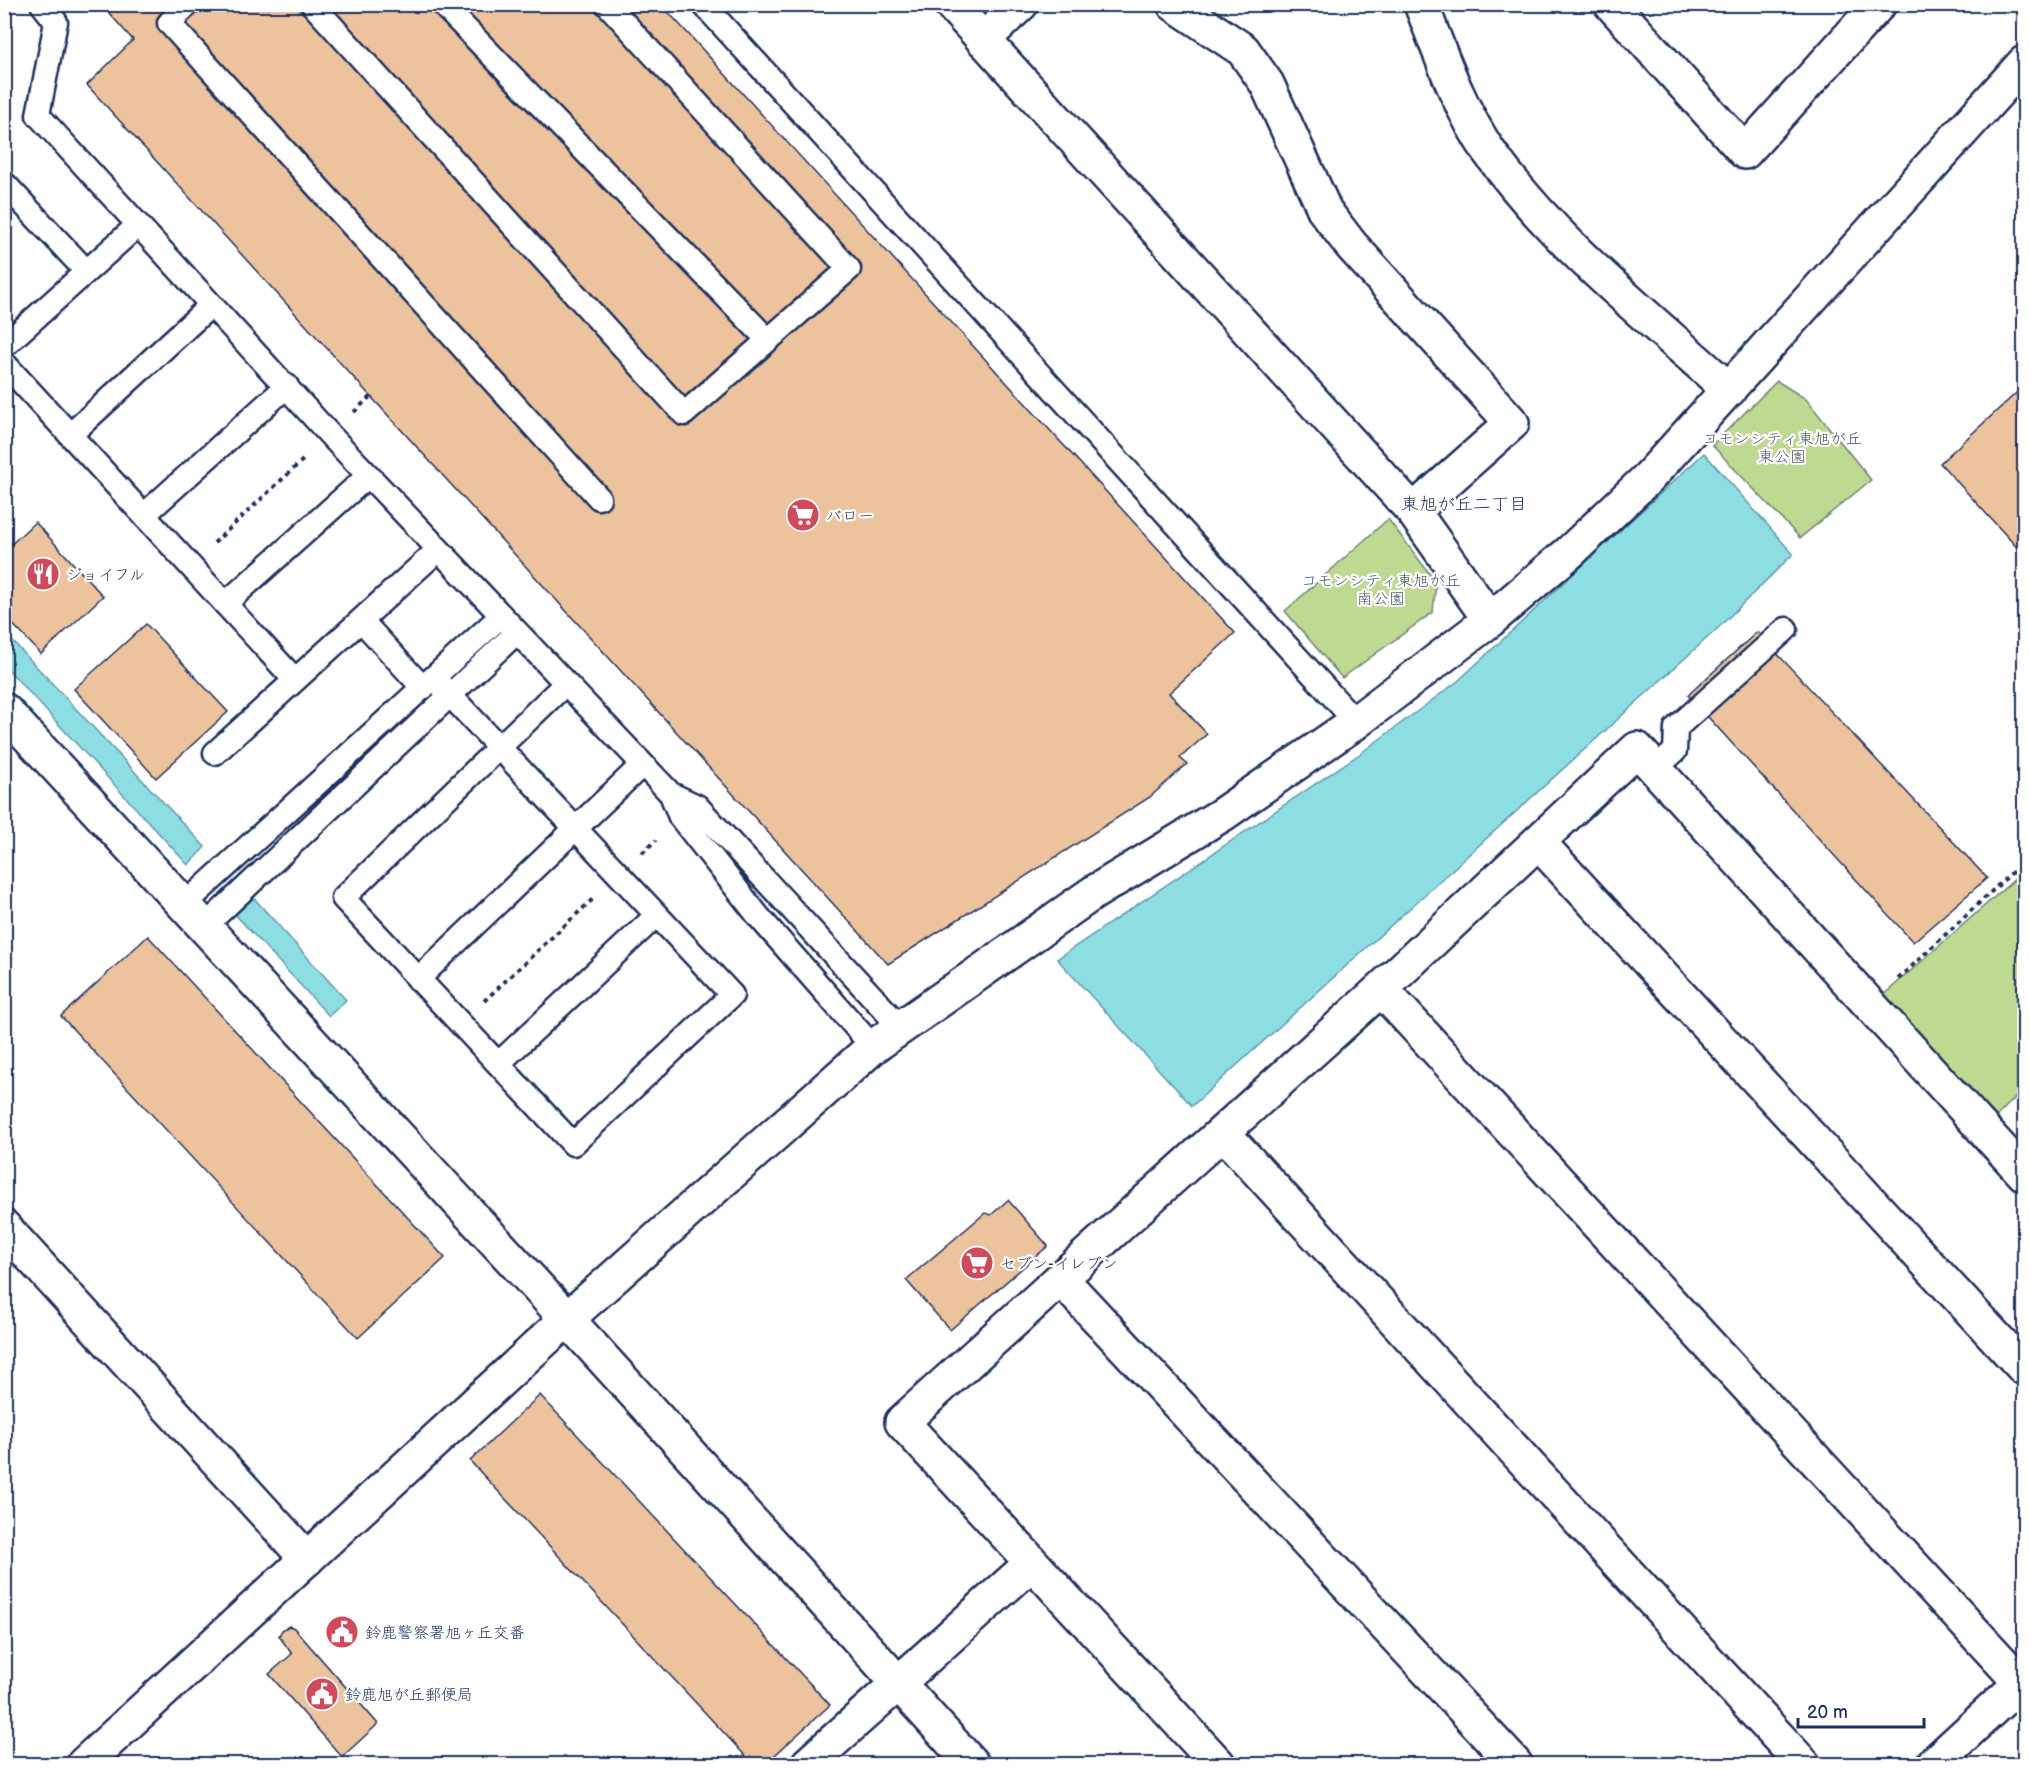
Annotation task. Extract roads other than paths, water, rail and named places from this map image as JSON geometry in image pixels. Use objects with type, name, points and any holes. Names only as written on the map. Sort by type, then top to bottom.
[{"type":"street","points":[[951,4],[1413,512],[1490,620]]},
{"type":"street","points":[[983,40],[1020,4]]},
{"type":"street","points":[[1174,4],[1243,50],[1267,84],[1325,211],[1351,245],[1512,423],[1413,512]]},
{"type":"street","points":[[1420,4],[1463,108],[1490,152],[1535,210],[1730,390]]},
{"type":"street","points":[[1611,4],[1745,152],[1879,4]]},
{"type":"street","points":[[84,1764],[567,1319],[873,1047],[1093,893],[1223,814],[1356,722],[1490,620],[1570,552],[1639,487],[1730,390],[2025,63]]},
{"type":"street","points":[[4,710],[567,1319],[972,1764]]},
{"type":"street","points":[[1218,1764],[902,1422],[1062,1280],[1381,989],[1637,749],[2025,1174]]},
{"type":"street","points":[[1539,843],[2025,1368]]},
{"type":"street","points":[[1381,989],[2023,1682],[1933,1764]]},
{"type":"street","points":[[1223,1133],[1803,1764]]},
{"type":"street","points":[[4,1227],[307,1559]]},
{"type":"street","points":[[1062,1280],[1515,1764]]},
{"type":"street","points":[[808,1764],[1032,1563]]},
{"type":"lane","points":[[42,4],[56,22],[38,115],[330,435],[516,633],[671,794],[697,806],[901,1028]]},
{"type":"lane","points":[[188,4],[169,23],[599,498]]},
{"type":"lane","points":[[312,4],[684,414],[849,269],[607,4]]},
{"type":"lane","points":[[442,4],[768,340]]},
{"type":"lane","points":[[703,4],[1356,722]]},
{"type":"lane","points":[[4,183],[87,271]]},
{"type":"lane","points":[[4,346],[138,225]]},
{"type":"lane","points":[[70,435],[211,305]]},
{"type":"lane","points":[[4,363],[295,680]]},
{"type":"lane","points":[[144,515],[286,386]]},
{"type":"lane","points":[[225,604],[368,476]]},
{"type":"lane","points":[[215,753],[438,550]]},
{"type":"lane","points":[[195,916],[429,683],[501,616]]},
{"type":"lane","points":[[361,620],[429,683],[450,694],[500,747],[576,828],[732,995],[573,1143],[343,898],[500,747],[565,684]]},
{"type":"lane","points":[[1655,769],[1675,751],[1676,728],[1786,629]]},
{"type":"lane","points":[[195,916],[450,694],[516,633]]},
{"type":"lane","points":[[418,979],[642,765]]},
{"type":"lane","points":[[671,794],[680,818],[752,908],[873,1047]]},
{"type":"lane","points":[[498,1064],[657,915]]},
{"type":"water","points":[[1704,453],[1793,554],[1716,630],[1192,1106],[1057,959],[1361,753],[1458,681]]},
{"type":"water","points":[[5,633],[205,847],[188,865],[5,666]]},
{"type":"water","points":[[251,895],[346,1000],[329,1016],[232,911]]},
{"type":"place","name":"バロー","points":[[803,515]]},
{"type":"place","name":"ジョイフル","points":[[43,574]]},
{"type":"place","name":"セブン-イレブン","points":[[977,1263]]},
{"type":"place","name":"鈴鹿警察署旭ヶ丘交番","points":[[342,1632]]},
{"type":"place","name":"鈴鹿旭が丘郵便局","points":[[322,1694]]},
{"type":"district","name":"東旭が丘二丁目","points":[[1464,504]]},
{"type":"park label","name":"コモンシティ東旭が丘 東公園","points":[[1782,447]]},
{"type":"park label","name":"コモンシティ東旭が丘 南公園","points":[[1381,589]]}]
